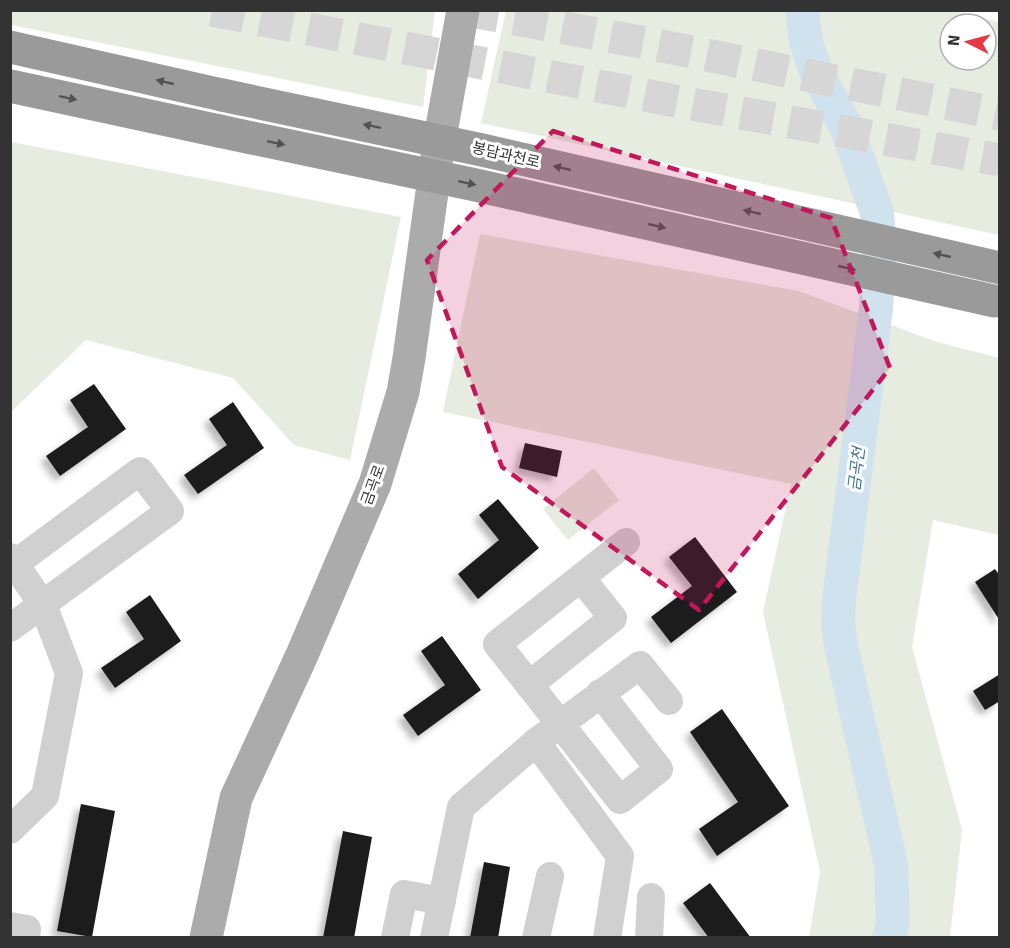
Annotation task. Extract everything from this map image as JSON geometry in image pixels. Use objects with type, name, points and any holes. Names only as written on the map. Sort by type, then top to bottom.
[{"type":"highway","name":"봉담과천로","points":[[10,48],[482,150],[999,268]]},
{"type":"highway","points":[[10,86],[460,182],[997,302]]},
{"type":"main road","name":"금곡로","points":[[206,938],[236,798],[302,655],[375,484],[402,392],[409,358],[438,149],[463,10]]},
{"type":"lane","points":[[10,628],[43,605],[170,511],[140,471],[13,560],[43,605],[69,673],[45,796],[10,830]]},
{"type":"lane","points":[[600,693],[659,769],[620,800],[497,644],[626,542]]},
{"type":"lane","points":[[529,685],[613,618],[581,578]]},
{"type":"lane","points":[[434,938],[461,807],[536,742],[640,665],[669,701]]},
{"type":"lane","points":[[536,742],[620,856],[607,938]]},
{"type":"lane","points":[[536,938],[550,876]]},
{"type":"lane","points":[[395,938],[404,894],[441,901]]},
{"type":"lane","points":[[649,938],[651,897]]},
{"type":"lane","points":[[10,926],[27,929],[26,938]]},
{"type":"highlighted area","points":[[553,131],[831,218],[890,368],[699,610],[502,467],[427,260]]},
{"type":"shaded area","points":[[949,10],[957,12],[938,12],[938,72],[998,72],[999,22],[999,235],[481,123],[506,11]]},
{"type":"shaded area","points":[[10,11],[435,11],[423,107],[11,25]]},
{"type":"shaded area","points":[[11,142],[401,217],[350,460],[294,445],[233,378],[86,340],[11,412]]},
{"type":"shaded area","points":[[480,234],[799,291],[937,342],[999,358],[999,535],[933,520],[912,647],[962,830],[950,937],[809,937],[820,872],[763,612],[791,484],[443,412]]},
{"type":"shaded area","points":[[594,468],[619,500],[568,540],[543,509]]},
{"type":"building","points":[[94,384],[126,429],[60,476],[46,456],[88,427],[70,400]]},
{"type":"building","points":[[233,402],[264,448],[198,494],[184,475],[227,445],[209,419]]},
{"type":"building","points":[[525,443],[562,451],[557,477],[519,468]]},
{"type":"building","points":[[498,499],[539,548],[478,599],[458,574],[499,540],[479,515]]},
{"type":"building","points":[[695,537],[737,592],[671,643],[651,617],[692,586],[669,557]]},
{"type":"building","points":[[995,569],[1000,576],[1000,621],[975,582]]},
{"type":"building","points":[[150,595],[181,641],[115,688],[101,668],[144,639],[126,612]]},
{"type":"building","points":[[442,636],[481,690],[418,736],[403,715],[445,685],[421,651]]},
{"type":"building","points":[[1000,674],[1000,701],[985,710],[973,691]]},
{"type":"building","points":[[722,709],[789,806],[717,856],[699,829],[738,802],[690,732]]},
{"type":"building","points":[[81,804],[115,811],[92,937],[57,931]]},
{"type":"building","points":[[343,831],[372,837],[354,938],[323,938]]},
{"type":"building","points":[[484,862],[510,867],[498,938],[470,938]]},
{"type":"building","points":[[710,883],[751,938],[709,938],[683,903]]},
{"type":"waterway","name":"금곡천","points":[[802,10],[806,42],[817,74],[846,126],[877,213],[880,250],[876,308],[838,623],[841,646],[891,864],[893,923],[889,938]]},
{"type":"tunnel","points":[[212,10],[670,100],[1000,160]]},
{"type":"tunnel","points":[[466,10],[652,44],[1000,114]]}]
